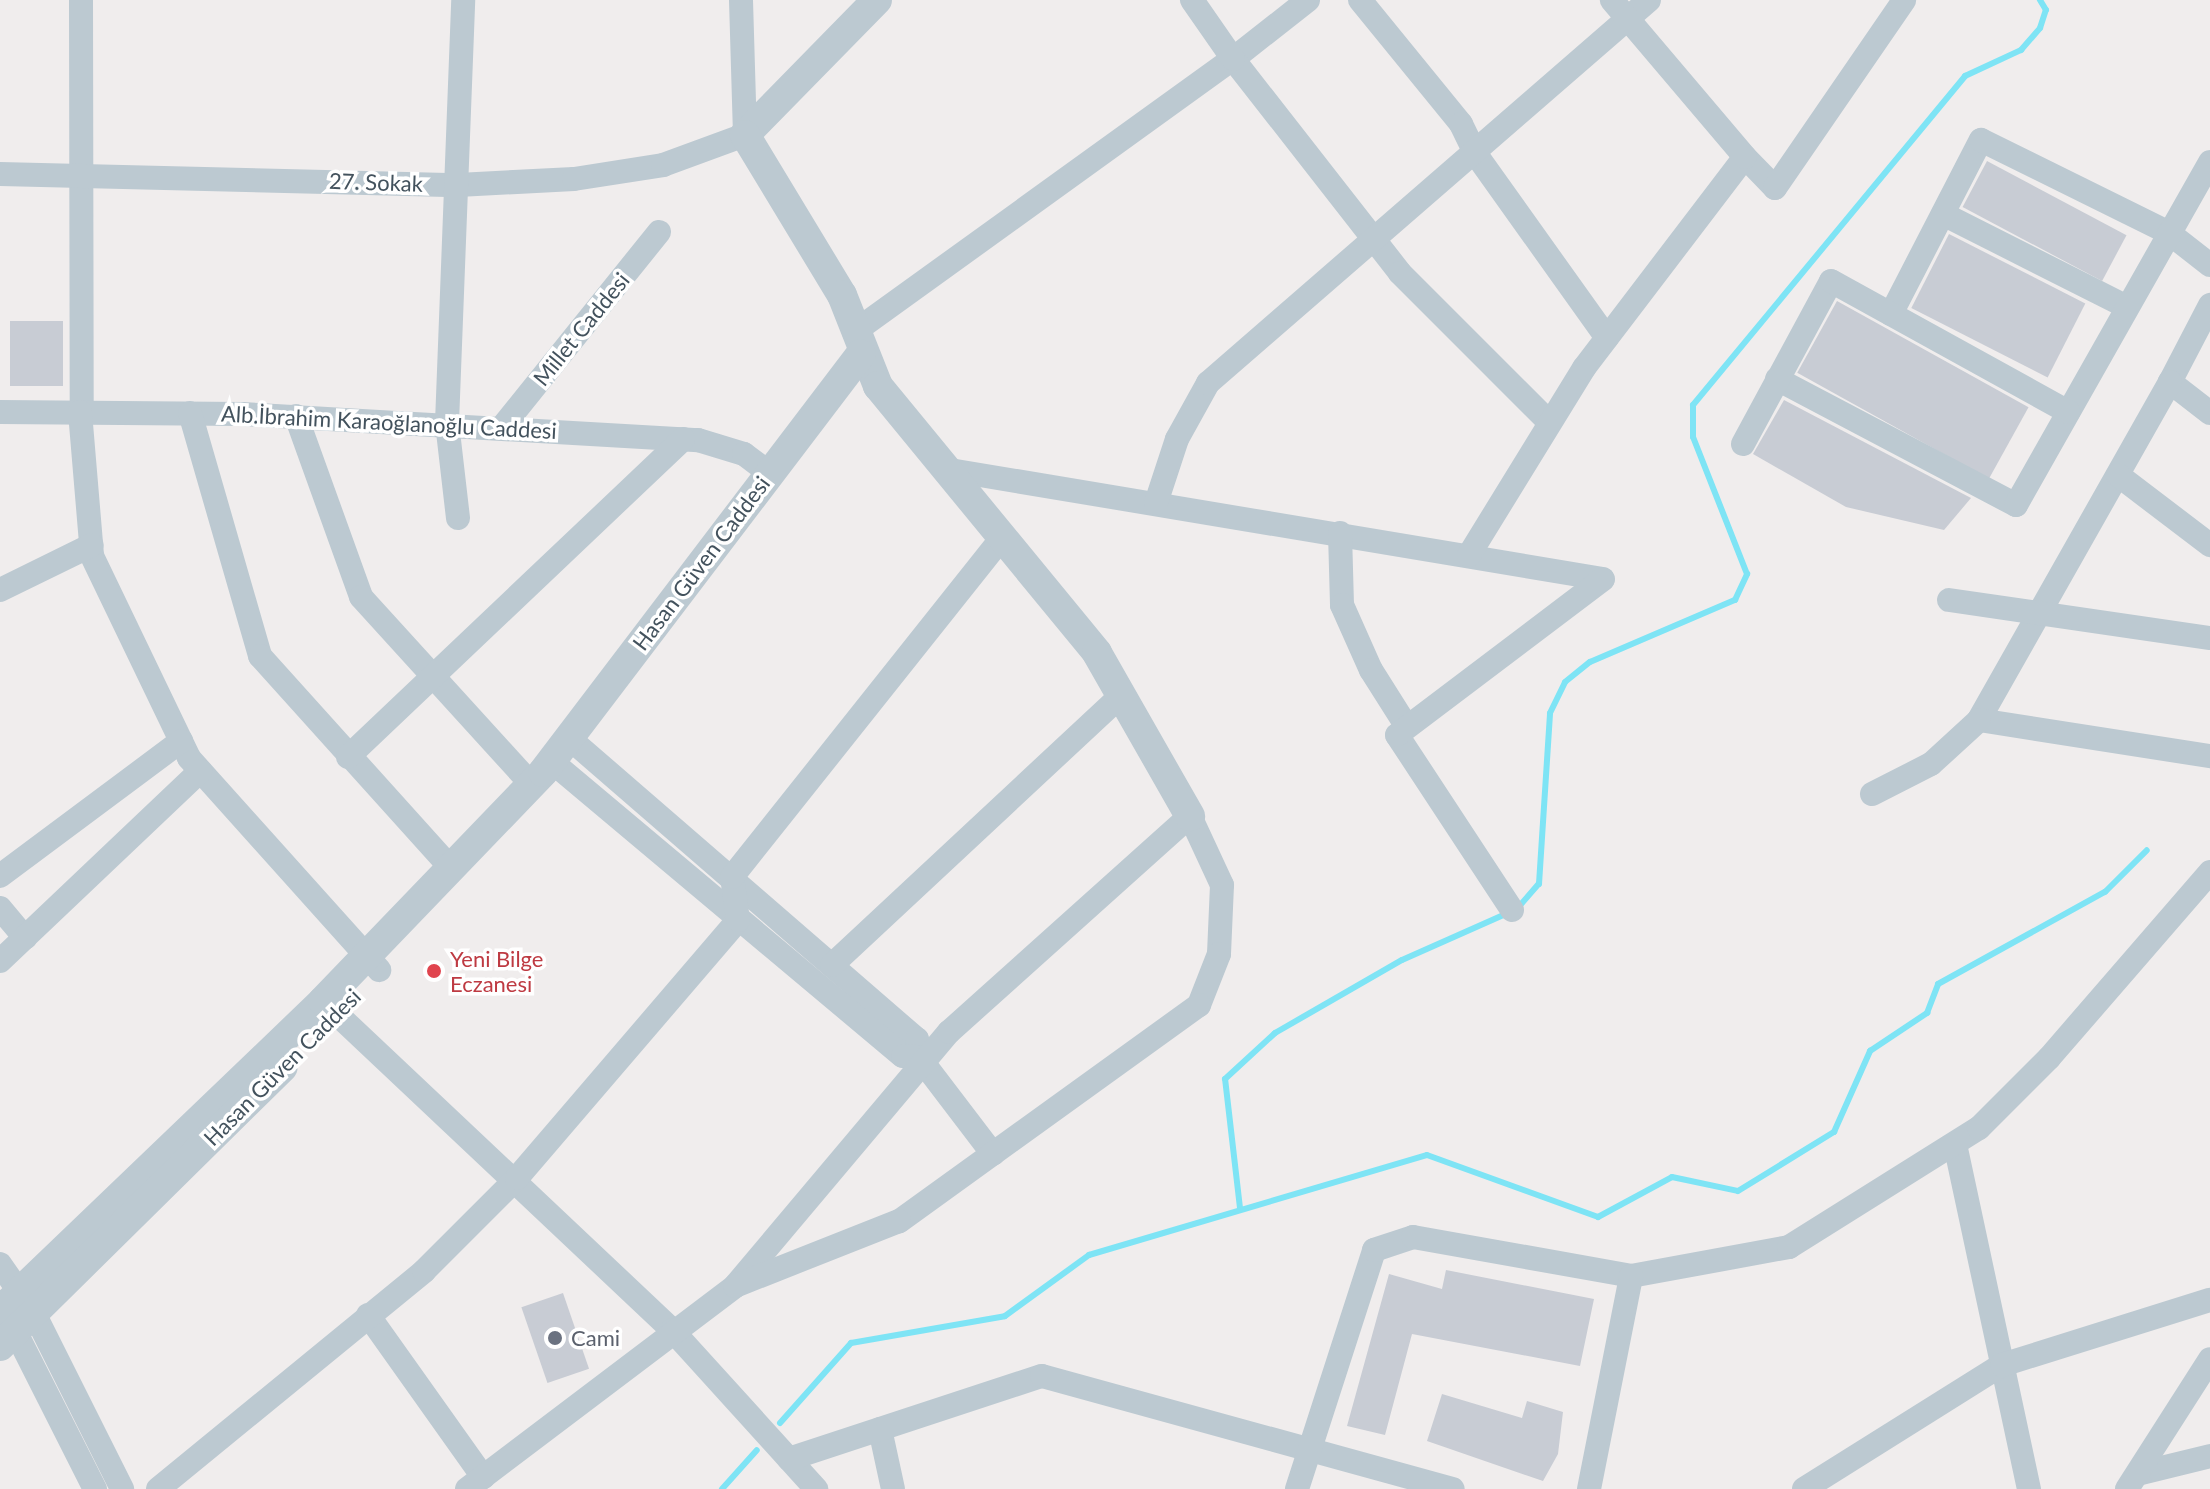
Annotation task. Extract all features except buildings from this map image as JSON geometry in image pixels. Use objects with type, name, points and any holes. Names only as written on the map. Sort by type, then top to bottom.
[{"type":"street","points":[[81,0],[81,413],[92,545],[181,741],[200,771],[372,963]]},
{"type":"street","points":[[458,518],[447,423],[463,0]]},
{"type":"street","points":[[368,1315],[475,1483],[672,1330],[735,1286],[899,1221],[1199,1005],[1219,954],[1222,885],[1190,816],[1122,695],[1097,653],[944,469],[858,343],[842,295],[745,135],[741,0]]},
{"type":"street","points":[[745,135],[877,0]]},
{"type":"street","points":[[1192,0],[1233,59],[1374,240],[1548,421]]},
{"type":"street","points":[[858,343],[1308,0]]},
{"type":"street","points":[[1360,0],[1461,124],[1475,153],[1607,338]]},
{"type":"street","points":[[1612,0],[1775,188],[1902,1]]},
{"type":"street","points":[[1156,503],[1177,439],[1208,383],[1649,0]]},
{"type":"street","name":"27. Sokak","points":[[0,174],[81,173],[458,185],[574,179],[663,165],[745,135]]},
{"type":"street","points":[[1891,314],[1981,140],[2169,233],[2210,265]]},
{"type":"street","points":[[1469,555],[1548,421],[1745,157]]},
{"type":"street","points":[[1777,379],[2016,505],[2210,162]]},
{"type":"street","points":[[1943,214],[2127,307]]},
{"type":"street","name":"Millet Caddesi","points":[[503,426],[659,232]]},
{"type":"street","points":[[1743,444],[1831,281],[2068,412]]},
{"type":"street","points":[[1872,794],[1931,764],[1979,720],[2042,614],[2210,305]]},
{"type":"street","name":"Hasan Güven Caddesi","points":[[372,963],[451,868],[548,764],[769,473],[858,343]]},
{"type":"street","points":[[2170,382],[2210,413]]},
{"type":"street","name":"Alb.İbrahim Karaoğlanoğlu Caddesi","points":[[0,412],[296,416],[683,439],[744,454],[769,473]]},
{"type":"street","points":[[190,413],[260,656],[451,868]]},
{"type":"street","points":[[296,416],[361,597],[433,678],[548,764],[903,1056],[921,1061]]},
{"type":"street","points":[[348,757],[683,439]]},
{"type":"street","points":[[944,469],[1603,579],[1397,735],[1512,910]]},
{"type":"street","points":[[2118,475],[2210,545]]},
{"type":"street","points":[[1340,533],[1342,605],[1371,670],[1407,727]]},
{"type":"street","points":[[158,1489],[424,1271],[517,1178],[738,920],[732,877],[1001,539]]},
{"type":"street","points":[[0,590],[92,545]]},
{"type":"street","points":[[1949,600],[2042,614],[2206,631]]},
{"type":"street","points":[[832,965],[1122,695]]},
{"type":"street","points":[[1979,720],[2210,756]]},
{"type":"street","points":[[0,876],[181,741]]},
{"type":"street","points":[[548,764],[732,877],[917,1039],[921,1061],[993,1154]]},
{"type":"street","name":"Hasan Güven Caddesi","points":[[11,1315],[330,1008],[528,807],[548,764]]},
{"type":"street","points":[[0,961],[200,771]]},
{"type":"street","points":[[735,1286],[921,1061],[949,1032],[1190,816]]},
{"type":"street","points":[[1297,1489],[1374,1250],[1413,1237],[1631,1276],[1789,1247],[1955,1144],[2049,1058],[2210,872]]},
{"type":"street","points":[[0,908],[25,938]]},
{"type":"street","points":[[330,1008],[517,1178],[672,1330],[816,1489]]},
{"type":"street","points":[[1955,1144],[2029,1489]]},
{"type":"street","points":[[0,1264],[11,1315],[95,1489]]},
{"type":"street","points":[[1589,1489],[1631,1276]]},
{"type":"street","points":[[1804,1489],[2002,1365],[2210,1300]]},
{"type":"street","points":[[11,1315],[122,1489]]},
{"type":"street","points":[[2134,1481],[2210,1359]]},
{"type":"street","points":[[789,1459],[1042,1376],[1307,1453],[1453,1489]]},
{"type":"street","points":[[880,1429],[893,1489]]},
{"type":"street","points":[[2134,1481],[2210,1456]]},
{"type":"waterway","points":[[1516,910],[1539,884],[1550,713],[1565,682],[1590,662],[1735,600],[1747,574],[1693,437],[1693,405],[1965,76],[2021,50],[2040,28],[2046,10],[2040,0]]},
{"type":"waterway","points":[[780,1423],[851,1343],[1005,1316],[1089,1255],[1427,1155],[1598,1217],[1672,1177],[1738,1191],[1834,1132],[1870,1051],[1927,1013],[1938,984],[2105,892],[2147,850]]},
{"type":"waterway","points":[[1240,1208],[1225,1079],[1275,1033],[1402,960],[1506,914]]},
{"type":"waterway","points":[[722,1489],[757,1450]]},
{"type":"place","name":"Yeni Bilge Eczanesi","points":[[434,971]]},
{"type":"place","name":"Cami","points":[[555,1338]]}]
